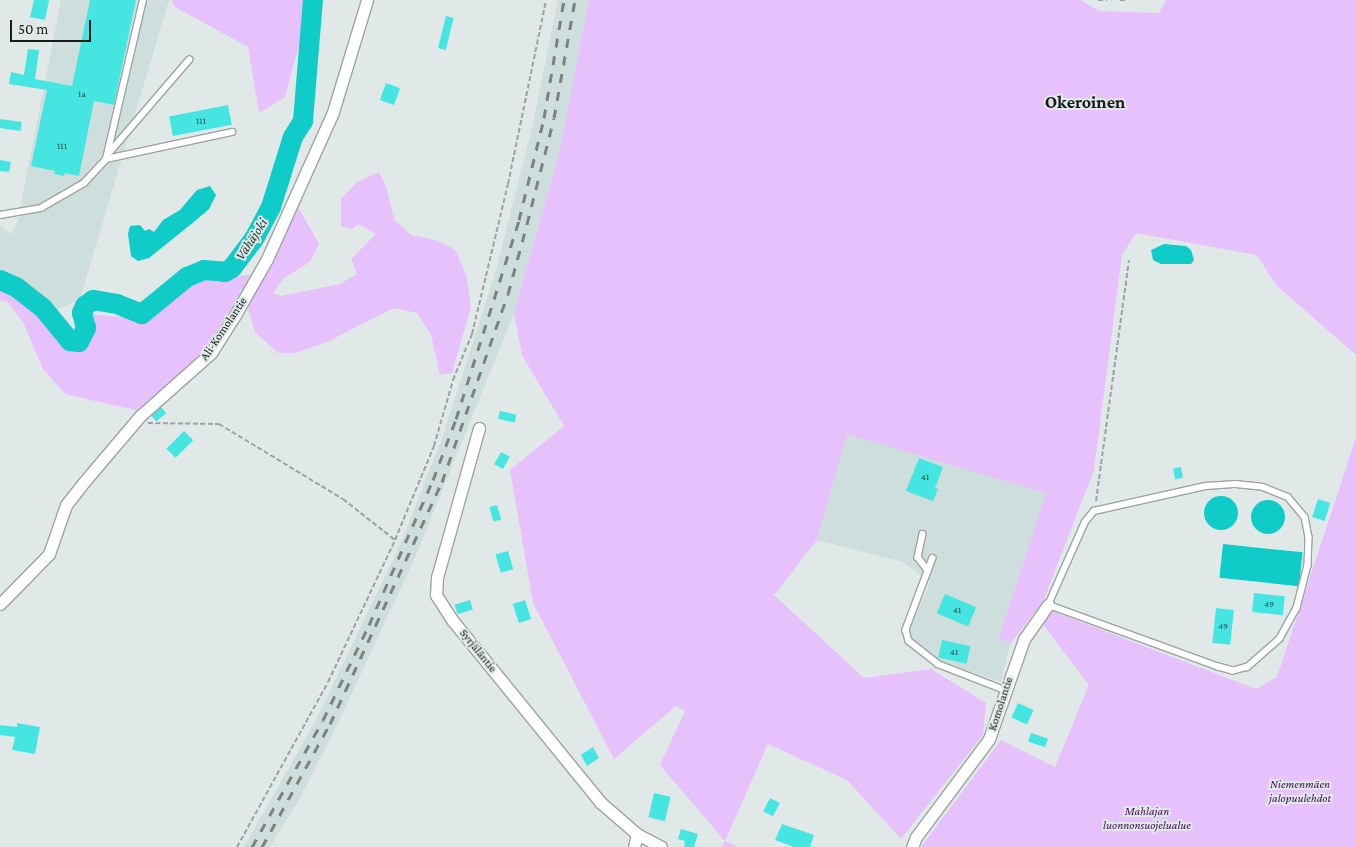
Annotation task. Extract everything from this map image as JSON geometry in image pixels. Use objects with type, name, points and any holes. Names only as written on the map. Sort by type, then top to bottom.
[{"type":"street","name":"Ali-Komolantie","points":[[0,604],[50,554],[66,505],[136,421],[211,353],[267,259],[333,112],[367,0]]},
{"type":"street","name":"Syrjäläntie","points":[[479,428],[437,577],[436,595],[453,621],[600,802],[637,834],[661,847]]},
{"type":"street","name":"Komolantie","points":[[912,847],[916,837],[989,739],[1024,639],[1048,605]]},
{"type":"street","points":[[634,847],[637,834]]},
{"type":"lane","points":[[107,157],[143,0]]},
{"type":"lane","points":[[0,215],[41,208],[84,183],[189,60]]},
{"type":"lane","points":[[107,157],[232,132]]},
{"type":"lane","points":[[1236,484],[1277,491],[1298,506],[1305,517],[1310,537],[1308,565],[1297,608],[1280,639],[1248,667],[1233,671],[1175,654],[1048,605],[1085,522],[1094,511],[1206,486],[1236,484]]},
{"type":"lane","points":[[923,534],[918,557],[928,571]]},
{"type":"lane","points":[[933,558],[906,630],[909,641],[938,664],[1005,690]]},
{"type":"path","points":[[237,847],[328,682],[395,540],[434,446],[453,380],[472,334],[512,165],[546,0]]},
{"type":"path","points":[[1098,0],[1107,0]]},
{"type":"path","points":[[1120,0],[1128,0]]},
{"type":"path","points":[[1094,511],[1129,260]]},
{"type":"path","points":[[136,421],[158,424],[213,421],[343,499],[395,540]]},
{"type":"shaded area","points":[[61,0],[169,0],[80,299],[56,310],[0,274],[0,226],[12,234],[17,224]]},
{"type":"shaded area","points":[[558,0],[589,0],[559,154],[514,313],[415,558],[338,723],[299,800],[270,847],[244,847],[318,716],[399,547],[441,441],[496,270],[531,132]]},
{"type":"shaded area","points":[[847,433],[1046,493],[999,637],[1010,644],[1001,682],[939,661],[912,640],[909,632],[930,582],[903,562],[817,540]]},
{"type":"green space","points":[[171,0],[311,0],[285,97],[259,113],[248,47],[175,7]]},
{"type":"green space","points":[[589,0],[1080,0],[1100,11],[1159,13],[1166,0],[1356,0],[1356,355],[1276,285],[1257,255],[1136,233],[1122,255],[1094,470],[1043,602],[1010,644],[999,637],[1046,493],[847,434],[817,540],[774,595],[864,678],[931,669],[986,703],[983,735],[901,839],[847,780],[768,744],[725,841],[660,765],[685,711],[676,706],[614,759],[533,603],[510,470],[564,426],[522,355],[514,313],[559,154]]},
{"type":"green space","points":[[379,172],[387,189],[394,219],[411,235],[436,240],[455,250],[466,274],[471,307],[452,373],[440,375],[431,335],[417,313],[394,308],[329,341],[296,353],[278,353],[255,332],[248,309],[258,282],[298,207],[319,244],[310,262],[284,278],[273,293],[281,296],[340,284],[357,274],[351,259],[376,234],[358,224],[352,229],[341,226],[341,199],[356,183]]},
{"type":"green space","points":[[251,275],[205,351],[139,411],[65,394],[43,369],[23,322],[8,302],[0,300],[0,292],[9,292],[34,310],[72,345],[85,342],[89,314],[143,319],[202,278]]},
{"type":"green space","points":[[1356,438],[1356,847],[921,847],[1001,740],[1055,767],[1089,685],[1042,623],[1052,611],[1256,689],[1277,677]]},
{"type":"green space","points":[[725,841],[738,847],[721,847]]},
{"type":"water","points":[[210,186],[216,195],[209,209],[149,258],[138,261],[131,256],[128,234],[130,226],[140,225],[145,231],[149,229],[154,232],[163,220],[180,210],[197,190]]},
{"type":"water","points":[[1164,244],[1186,246],[1191,250],[1194,260],[1191,264],[1161,264],[1153,260],[1151,250]]},
{"type":"water","points":[[1221,496],[1233,501],[1238,513],[1233,525],[1221,530],[1209,525],[1204,513],[1209,501]]},
{"type":"water","points":[[1268,500],[1280,505],[1285,517],[1280,529],[1268,534],[1256,529],[1251,517],[1256,505]]},
{"type":"water","points":[[1223,544],[1303,552],[1299,586],[1219,578]]},
{"type":"building","points":[[34,0],[49,0],[45,20],[30,17]]},
{"type":"building","points":[[90,0],[136,0],[114,105],[94,101],[79,176],[65,173],[64,176],[54,174],[55,171],[31,166],[47,90],[9,84],[11,72],[24,75],[28,49],[39,50],[35,79],[72,86]]},
{"type":"building","points":[[446,16],[454,18],[446,50],[438,48]]},
{"type":"building","points":[[386,83],[400,88],[394,105],[380,100]]},
{"type":"building","points":[[228,105],[232,125],[173,136],[169,116]]},
{"type":"building","points":[[0,119],[22,122],[21,131],[0,128]]},
{"type":"building","points":[[0,160],[11,162],[9,172],[0,171]]},
{"type":"building","points":[[161,407],[166,413],[156,421],[151,415]]},
{"type":"building","points":[[500,411],[517,415],[515,423],[498,419]]},
{"type":"building","points":[[184,431],[193,440],[176,458],[166,449]]},
{"type":"building","points":[[501,452],[510,457],[503,469],[494,464]]},
{"type":"building","points":[[919,458],[943,467],[935,488],[938,489],[933,501],[906,491]]},
{"type":"building","points":[[1181,467],[1183,478],[1175,479],[1173,468]]},
{"type":"building","points":[[1318,499],[1330,503],[1324,521],[1312,517]]},
{"type":"building","points":[[497,505],[501,519],[493,522],[489,507]]},
{"type":"building","points":[[508,551],[513,569],[501,573],[496,555]]},
{"type":"building","points":[[1254,593],[1285,596],[1283,615],[1252,612]]},
{"type":"building","points":[[945,594],[976,607],[968,627],[937,613]]},
{"type":"building","points":[[470,600],[473,610],[458,614],[455,605]]},
{"type":"building","points":[[525,600],[531,619],[519,623],[513,604]]},
{"type":"building","points":[[1216,608],[1234,610],[1230,645],[1212,643]]},
{"type":"building","points":[[942,640],[970,646],[967,664],[938,658]]},
{"type":"building","points":[[1018,703],[1034,710],[1027,725],[1011,718]]},
{"type":"building","points":[[17,723],[40,727],[35,754],[12,750],[15,737],[0,735],[0,725],[17,727]]},
{"type":"building","points":[[1031,733],[1048,739],[1045,747],[1028,742]]},
{"type":"building","points":[[593,747],[599,758],[587,766],[581,755]]},
{"type":"building","points":[[654,793],[671,797],[665,821],[648,817]]},
{"type":"building","points":[[770,798],[780,803],[773,816],[763,811]]},
{"type":"building","points":[[782,824],[814,835],[810,847],[794,847],[775,840]]},
{"type":"building","points":[[681,829],[698,834],[694,847],[684,847],[685,841],[678,839]]},
{"type":"waterway","name":"Vähäjoki","points":[[0,280],[16,287],[43,308],[70,341],[79,342],[86,328],[82,313],[85,306],[93,300],[117,304],[142,314],[187,277],[204,270],[225,272],[232,268],[254,239],[271,207],[293,137],[303,121],[313,0]]},
{"type":"railway","points":[[252,847],[323,720],[369,625],[433,480],[456,419],[519,220],[544,118],[564,0]]},
{"type":"railway","points":[[262,847],[330,724],[442,482],[508,294],[554,118],[575,0]]},
{"type":"district","name":"Okeroinen","points":[[1085,102]]},
{"type":"park label","name":"Niemenmäen jalopuulehdot","points":[[1300,792]]},
{"type":"park label","name":"Mahlajan luonnonsuojelualue","points":[[1147,819]]}]
